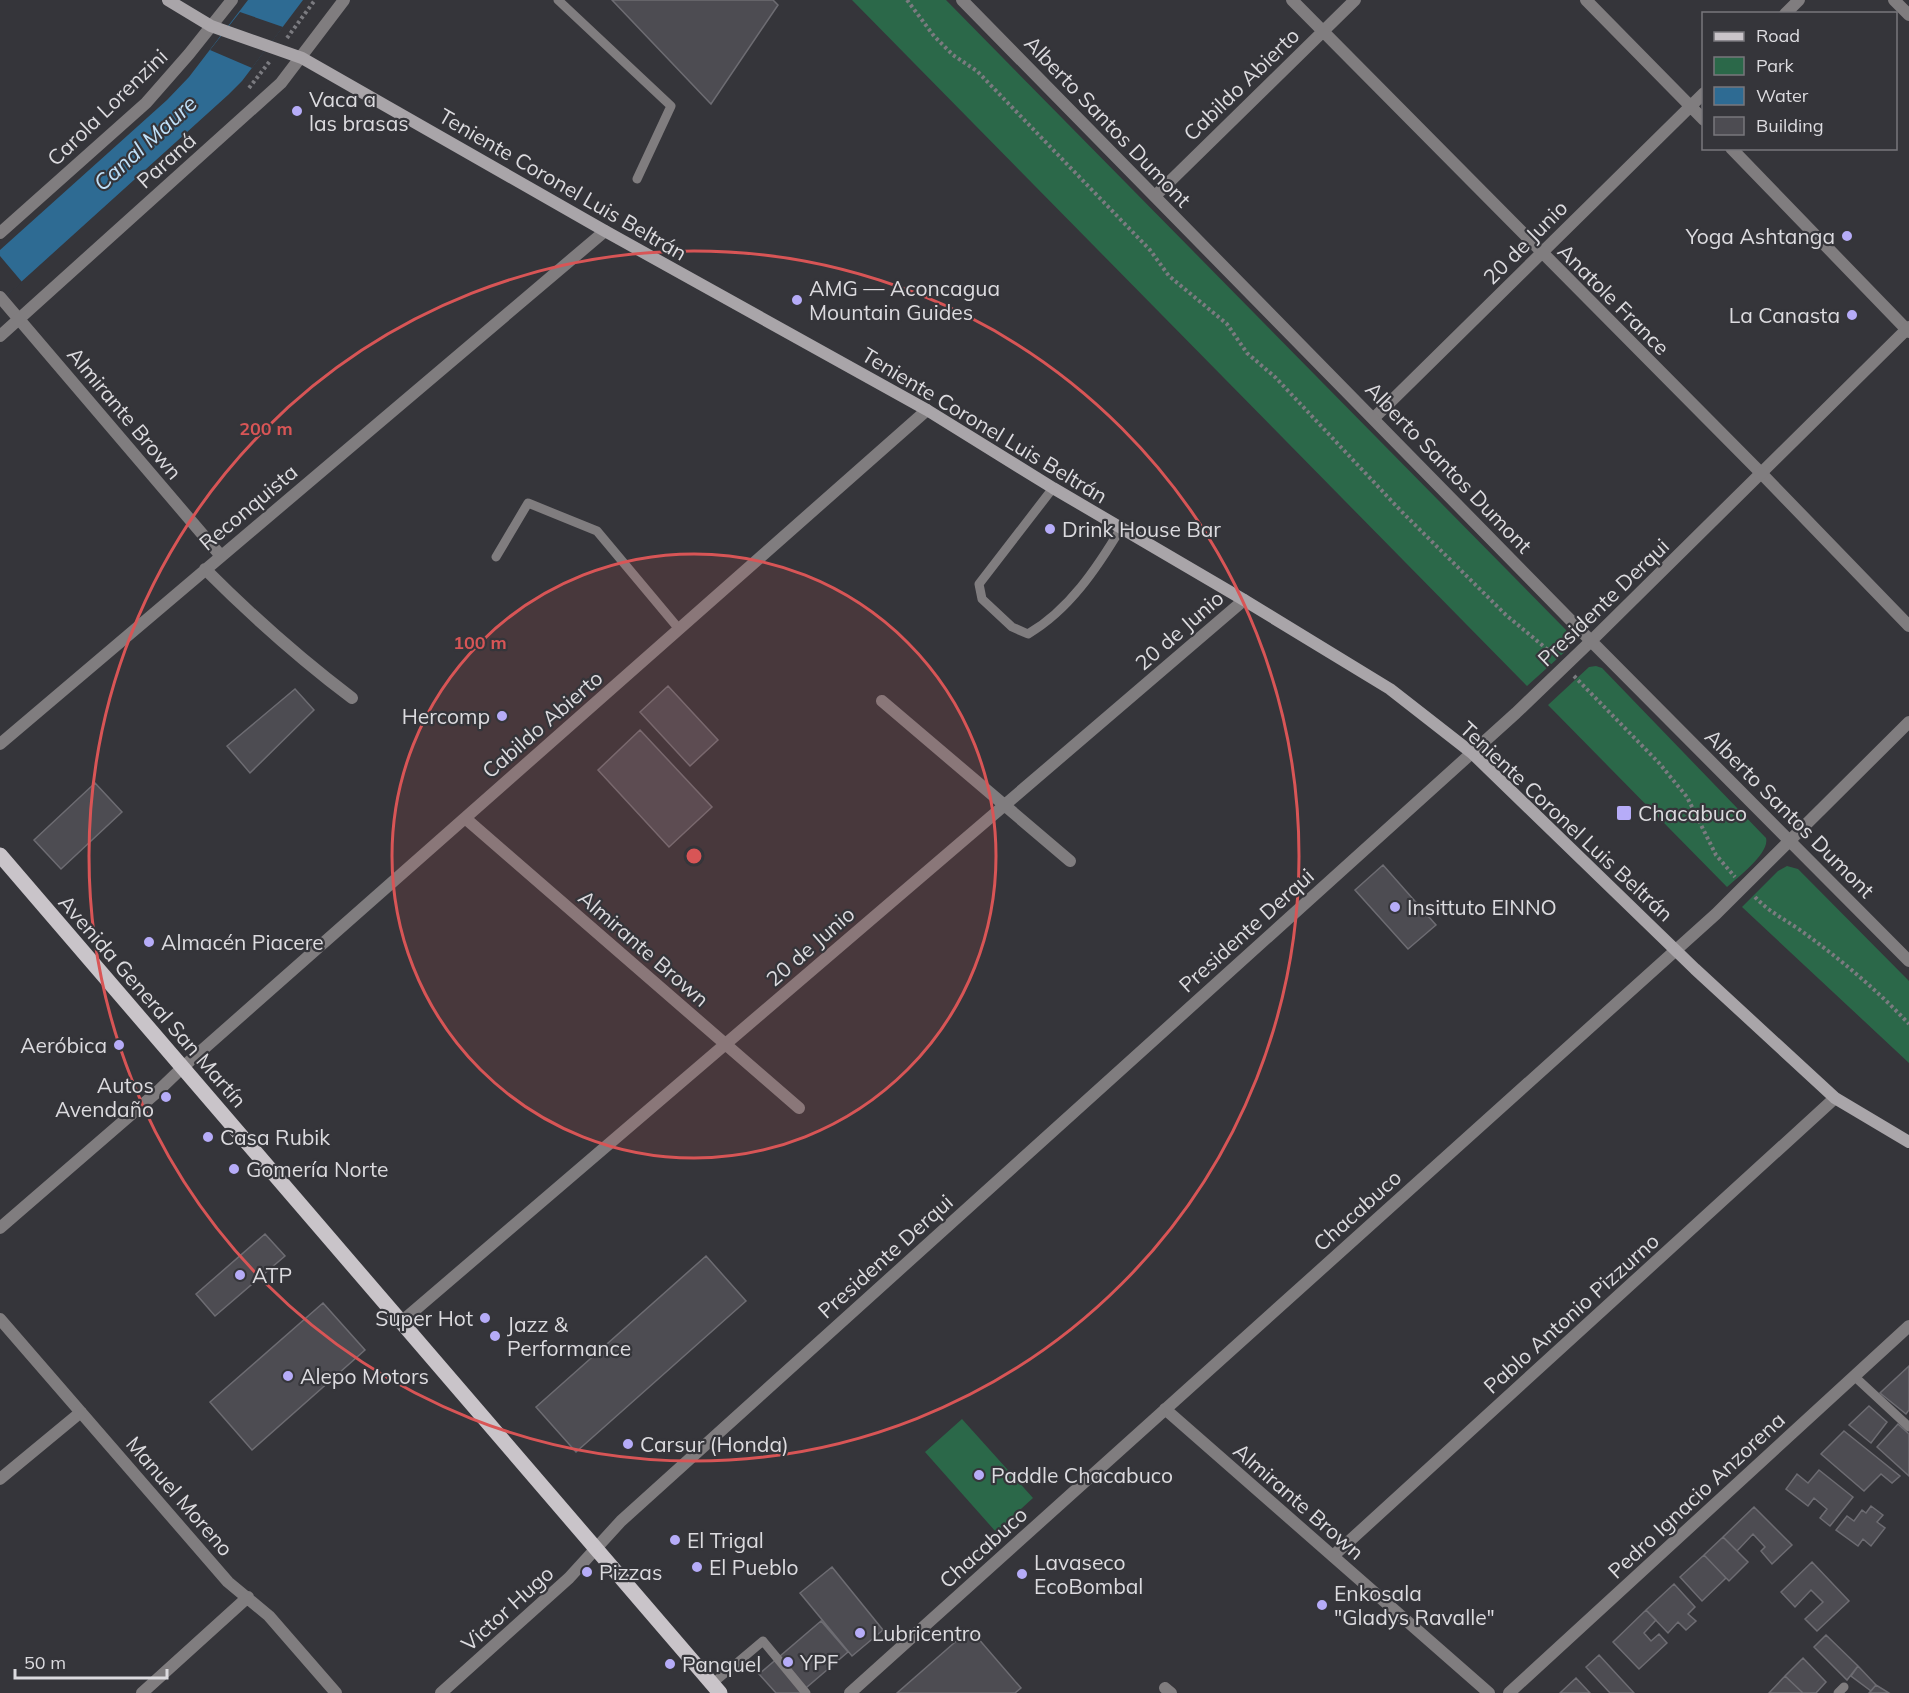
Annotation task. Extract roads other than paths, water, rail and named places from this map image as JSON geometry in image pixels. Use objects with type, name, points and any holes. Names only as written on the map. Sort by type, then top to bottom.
[{"type":"main road","name":"Teniente Coronel Luis Beltrán","points":[[168,0],[211,26],[302,58],[605,231],[927,410],[1053,488],[1244,600],[1389,690],[1472,753],[1675,950],[1835,1098],[1909,1142]]},
{"type":"main road","name":"Avenida General San Martín","points":[[0,855],[716,1689]]},
{"type":"street","name":"Carola Lorenzini","points":[[0,233],[146,103],[173,74],[232,0]]},
{"type":"street","name":"Paraná","points":[[0,336],[281,83],[344,0]]},
{"type":"street","name":"Alberto Santos Dumont","points":[[962,0],[1591,641],[1909,961]]},
{"type":"street","name":"Anatole France","points":[[1292,0],[1762,474],[1909,626]]},
{"type":"street","name":"Cabildo Abierto","points":[[1155,196],[1355,0]]},
{"type":"street","points":[[1586,0],[1702,118]]},
{"type":"street","points":[[1787,12],[1799,0]]},
{"type":"street","points":[[1894,0],[1909,15]]},
{"type":"street","name":"20 de Junio","points":[[1374,418],[1702,95]]},
{"type":"street","points":[[1733,150],[1908,330]]},
{"type":"street","name":"Reconquista","points":[[0,744],[605,231]]},
{"type":"street","name":"Almirante Brown","points":[[1,298],[221,556]]},
{"type":"street","name":"Presidente Derqui","points":[[596,1548],[621,1521],[1472,753],[1591,641],[1908,330]]},
{"type":"street","name":"Cabildo Abierto","points":[[0,1228],[156,1093],[927,410]]},
{"type":"street","points":[[206,569],[236,601],[288,648],[352,698]]},
{"type":"street","name":"20 de Junio","points":[[401,1322],[1244,600]]},
{"type":"street","points":[[882,701],[1070,861]]},
{"type":"street","name":"Chacabuco","points":[[850,1693],[1675,950],[1909,722]]},
{"type":"street","name":"Almirante Brown","points":[[465,818],[799,1108]]},
{"type":"street","name":"Pablo Antonio Pizzurno","points":[[1333,1557],[1835,1098]]},
{"type":"street","name":"Manuel Moreno","points":[[0,1319],[228,1582],[269,1616],[336,1693]]},
{"type":"street","name":"Pedro Ignacio Anzorena","points":[[1509,1693],[1909,1326]]},
{"type":"street","name":"Almirante Brown","points":[[1165,1409],[1489,1693]]},
{"type":"street","points":[[0,1479],[81,1412]]},
{"type":"street","name":"Victor Hugo","points":[[441,1693],[569,1578],[596,1548]]},
{"type":"street","points":[[142,1693],[248,1598]]},
{"type":"lane","points":[[558,0],[671,106],[637,179]]},
{"type":"lane","points":[[1053,488],[979,584],[982,599],[1012,627],[1028,634],[1044,624],[1089,578],[1121,528]]},
{"type":"lane","points":[[496,557],[528,503],[597,531],[679,629]]},
{"type":"lane","points":[[1854,1376],[1909,1427]]},
{"type":"lane","points":[[716,1689],[763,1641],[806,1693]]},
{"type":"water","name":"Canal Maure","points":[[248,0],[303,0],[242,81],[228,95],[0,301],[0,250],[167,100],[189,77]]},
{"type":"place","name":"Vaca a las brasas","points":[[297,111]]},
{"type":"place","name":"Yoga Ashtanga","points":[[1847,236]]},
{"type":"place","name":"AMG — Aconcagua Mountain Guides","points":[[797,300]]},
{"type":"place","name":"La Canasta","points":[[1852,315]]},
{"type":"place","name":"Drink House Bar","points":[[1050,529]]},
{"type":"place","name":"Hercomp","points":[[502,716]]},
{"type":"place","name":"Chacabuco","points":[[1624,813]]},
{"type":"place","name":"Insittuto EINNO","points":[[1395,907]]},
{"type":"place","name":"Almacén Piacere","points":[[149,942]]},
{"type":"place","name":"Aeróbica","points":[[119,1045]]},
{"type":"place","name":"Autos Avendaño","points":[[166,1097]]},
{"type":"place","name":"Casa Rubik","points":[[208,1137]]},
{"type":"place","name":"Gomería Norte","points":[[234,1169]]},
{"type":"place","name":"ATP","points":[[240,1275]]},
{"type":"place","name":"Super Hot","points":[[485,1318]]},
{"type":"place","name":"Jazz & Performance","points":[[495,1336]]},
{"type":"place","name":"Alepo Motors","points":[[288,1376]]},
{"type":"place","name":"Carsur (Honda)","points":[[628,1444]]},
{"type":"place","name":"Paddle Chacabuco","points":[[979,1475]]},
{"type":"place","name":"El Trigal","points":[[675,1540]]},
{"type":"place","name":"El Pueblo","points":[[697,1567]]},
{"type":"place","name":"Pizzas","points":[[587,1572]]},
{"type":"place","name":"Lavaseco EcoBombal","points":[[1022,1574]]},
{"type":"place","name":"Enkosala \"Gladys Ravalle\"","points":[[1322,1605]]},
{"type":"place","name":"Lubricentro","points":[[860,1633]]},
{"type":"place","name":"YPF","points":[[788,1662]]},
{"type":"place","name":"Panquel","points":[[670,1664]]}]
